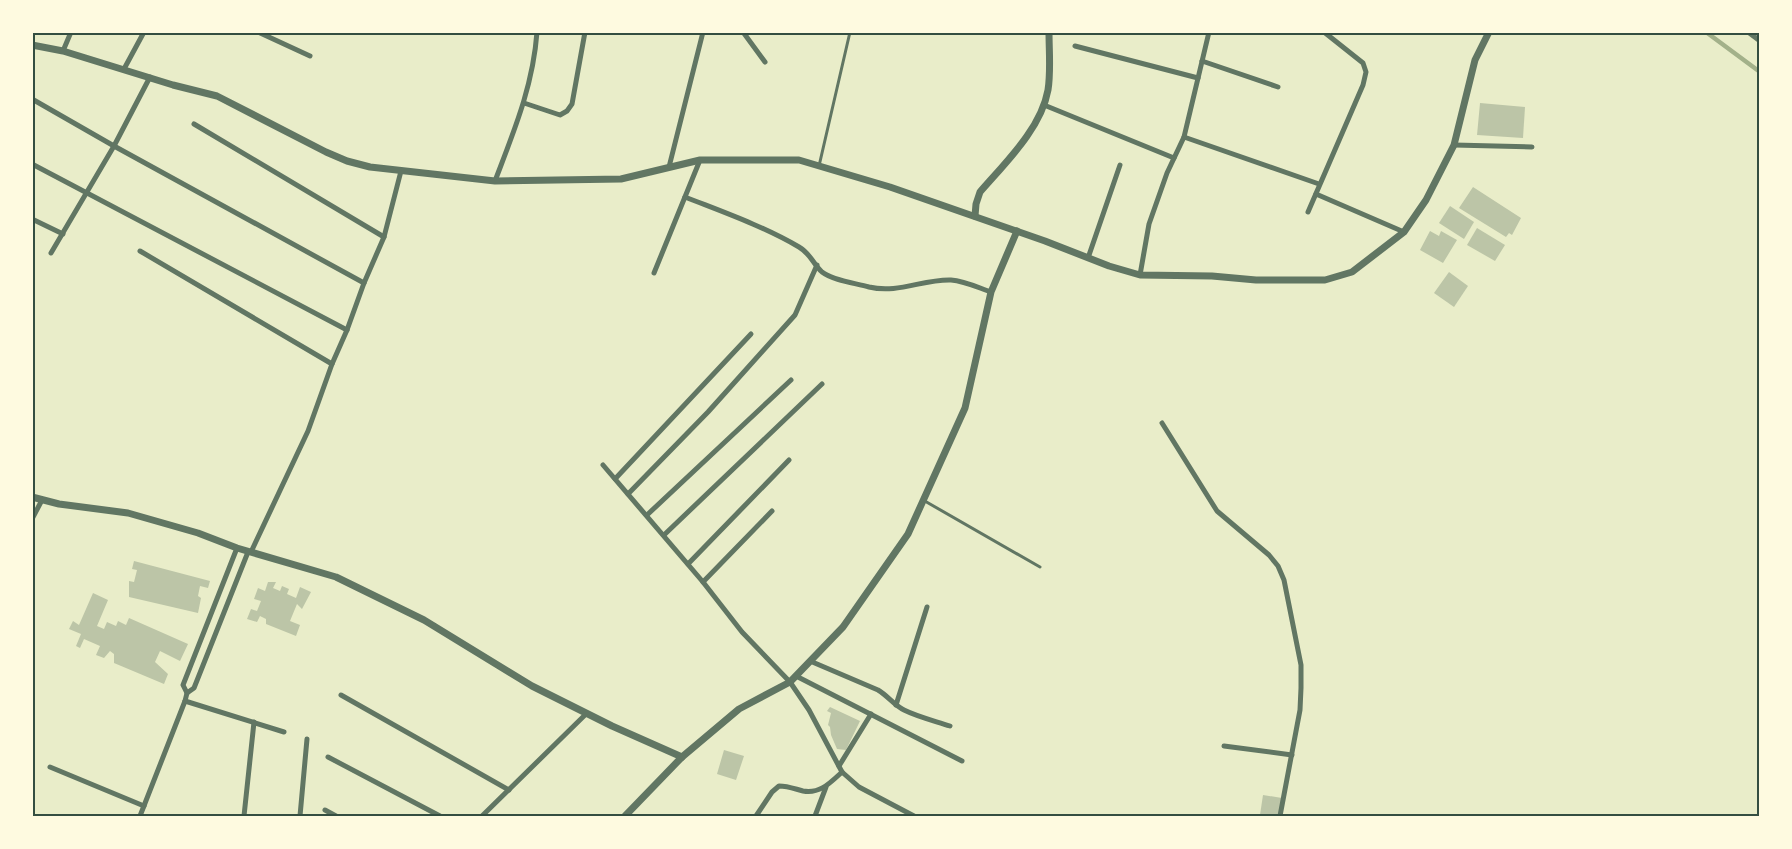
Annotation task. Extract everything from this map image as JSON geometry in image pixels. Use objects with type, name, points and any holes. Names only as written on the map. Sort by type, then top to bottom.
[{"type":"street","points":[[63,51],[71,32]]},
{"type":"street","points":[[124,69],[144,32]]},
{"type":"street","points":[[258,32],[310,56]]},
{"type":"street","points":[[495,181],[524,103],[536,46],[537,32]]},
{"type":"street","points":[[524,103],[560,115],[567,111],[572,104],[585,32]]},
{"type":"street","points":[[669,167],[703,32]]},
{"type":"street","points":[[742,32],[765,62]]},
{"type":"street","points":[[976,216],[976,204],[980,192],[1031,130],[1044,105],[1048,89],[1049,32]]},
{"type":"street","points":[[1140,274],[1149,224],[1167,173],[1184,137],[1209,32]]},
{"type":"street","points":[[1308,212],[1363,85],[1366,72],[1363,63],[1324,32]]},
{"type":"street","points":[[32,45],[63,51],[217,96],[326,152],[370,167],[401,172],[495,181],[621,179],[700,160],[799,160],[890,187],[976,216],[1109,266],[1140,274],[1212,276],[1256,280],[1325,280],[1352,272],[1404,232],[1426,200],[1454,145],[1475,60],[1489,32]]},
{"type":"street","points":[[1748,32],[1760,41]]},
{"type":"street","points":[[1075,46],[1198,78]]},
{"type":"street","points":[[1202,61],[1278,87]]},
{"type":"street","points":[[51,253],[88,193],[150,77]]},
{"type":"street","points":[[32,100],[364,283]]},
{"type":"street","points":[[1044,105],[1174,158]]},
{"type":"street","points":[[194,124],[384,237]]},
{"type":"street","points":[[1184,137],[1320,184]]},
{"type":"street","points":[[1454,145],[1532,147]]},
{"type":"street","points":[[654,273],[700,160]]},
{"type":"street","points":[[32,164],[347,330]]},
{"type":"street","points":[[1088,258],[1120,165]]},
{"type":"street","points":[[140,816],[187,693],[194,688],[250,552],[308,431],[332,364],[384,237],[401,172]]},
{"type":"street","points":[[1316,194],[1404,232]]},
{"type":"street","points":[[685,197],[760,227],[800,247],[810,254],[821,271],[828,275],[872,288],[886,290],[952,280],[991,292]]},
{"type":"street","points":[[32,219],[63,234]]},
{"type":"street","points":[[625,816],[682,757],[738,709],[790,682],[843,627],[908,534],[964,408],[991,292],[1017,231]]},
{"type":"street","points":[[140,251],[332,364]]},
{"type":"street","points":[[628,494],[708,412],[795,315],[817,265]]},
{"type":"street","points":[[615,479],[751,334]]},
{"type":"street","points":[[647,515],[791,380]]},
{"type":"street","points":[[664,535],[822,384]]},
{"type":"street","points":[[1162,423],[1217,511],[1269,555],[1278,566],[1284,580],[1301,665],[1300,710],[1280,816]]},
{"type":"street","points":[[688,564],[789,460]]},
{"type":"street","points":[[604,465],[704,582],[742,632],[790,682],[810,710],[842,772],[859,787],[914,816]]},
{"type":"street","points":[[32,497],[128,513],[198,533],[237,548],[336,578],[424,620],[532,686],[682,757]]},
{"type":"street","points":[[32,519],[42,500]]},
{"type":"street","points":[[704,582],[772,511]]},
{"type":"street","points":[[187,693],[183,685],[237,548]]},
{"type":"street","points":[[896,705],[928,607]]},
{"type":"street","points":[[810,661],[878,690],[905,710],[950,726]]},
{"type":"street","points":[[796,676],[962,761]]},
{"type":"street","points":[[341,695],[509,790]]},
{"type":"street","points":[[185,700],[284,732]]},
{"type":"street","points":[[482,816],[587,713]]},
{"type":"street","points":[[839,766],[871,714]]},
{"type":"street","points":[[244,816],[254,722]]},
{"type":"street","points":[[300,816],[307,739]]},
{"type":"street","points":[[1224,746],[1292,755]]},
{"type":"street","points":[[328,757],[440,816]]},
{"type":"street","points":[[50,767],[144,806]]},
{"type":"street","points":[[756,816],[772,792],[779,786],[789,786],[803,791],[815,792],[826,787],[842,772]]},
{"type":"street","points":[[815,816],[826,787]]},
{"type":"street","points":[[325,810],[336,816]]},
{"type":"lane","points":[[819,166],[850,32]]},
{"type":"lane","points":[[923,500],[1040,567]]},
{"type":"building","points":[[1480,103],[1525,107],[1523,138],[1477,135]]},
{"type":"building","points":[[1473,187],[1521,218],[1512,235],[1509,233],[1506,237],[1459,208]]},
{"type":"building","points":[[1450,206],[1474,222],[1464,239],[1439,223]]},
{"type":"building","points":[[1477,228],[1505,245],[1495,261],[1467,245]]},
{"type":"building","points":[[1430,231],[1439,236],[1441,231],[1457,240],[1443,263],[1420,250]]},
{"type":"building","points":[[1449,272],[1468,286],[1454,307],[1434,293]]},
{"type":"building","points":[[134,561],[210,581],[208,588],[200,586],[198,596],[201,598],[198,613],[129,597],[129,581],[134,582],[137,570],[132,569]]},
{"type":"building","points":[[268,582],[276,582],[273,588],[280,591],[282,586],[289,589],[287,594],[296,598],[300,587],[311,592],[302,609],[297,604],[290,621],[300,625],[296,636],[266,624],[266,619],[260,616],[257,622],[247,619],[251,609],[257,611],[261,601],[254,599],[258,588],[265,591]]},
{"type":"building","points":[[93,593],[108,600],[97,626],[104,629],[107,622],[116,626],[118,621],[126,625],[129,618],[188,644],[180,661],[160,651],[155,662],[168,674],[164,684],[114,663],[114,654],[110,651],[104,658],[96,655],[100,646],[84,639],[80,648],[76,646],[81,634],[69,629],[73,621],[79,625]]},
{"type":"building","points":[[830,707],[860,721],[846,750],[837,749],[831,735],[828,725],[831,713],[827,711]]},
{"type":"building","points":[[724,750],[744,756],[736,780],[717,774]]},
{"type":"building","points":[[1263,795],[1282,798],[1279,816],[1260,815]]},
{"type":"waterway","points":[[1706,32],[1760,72]]}]
